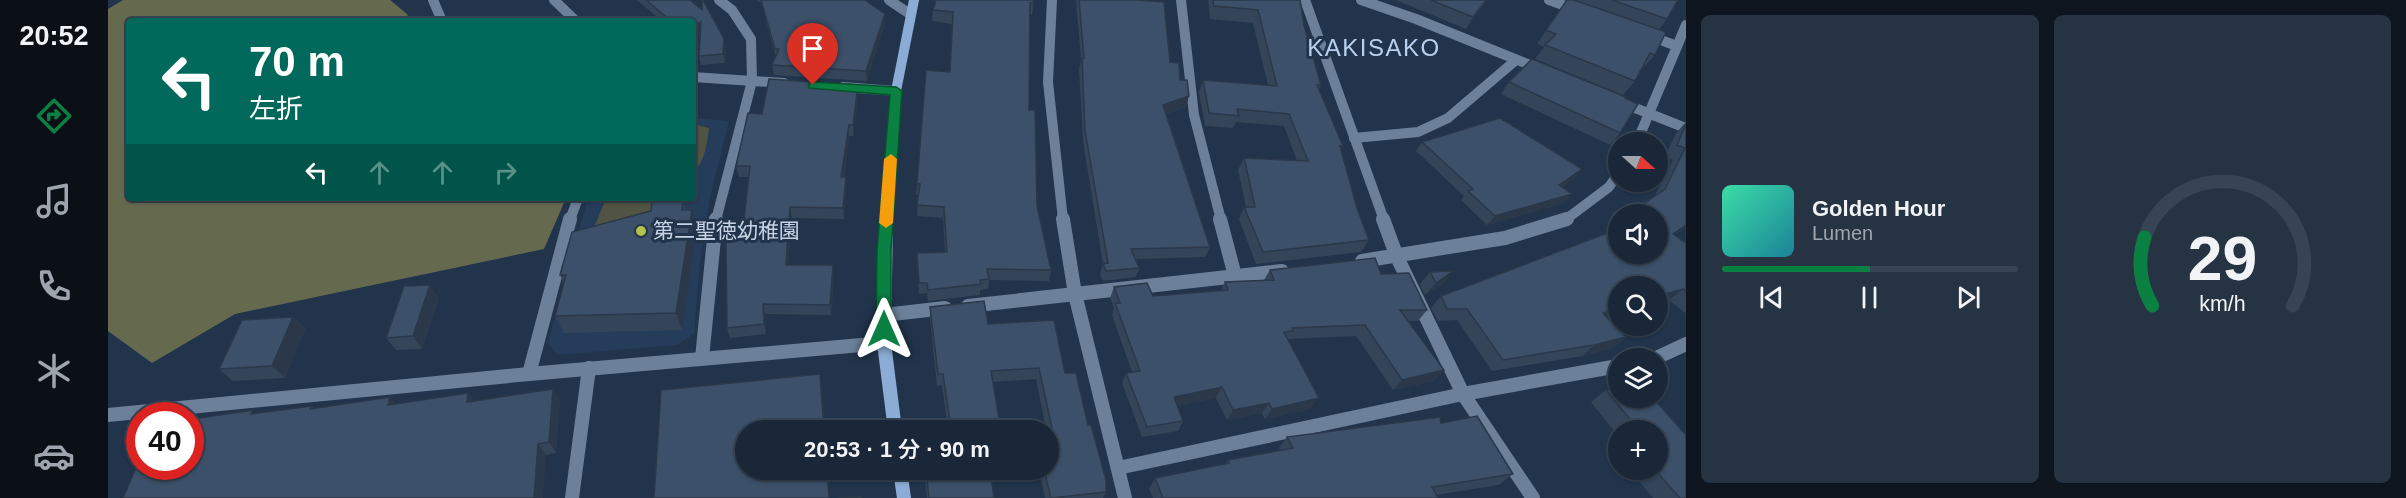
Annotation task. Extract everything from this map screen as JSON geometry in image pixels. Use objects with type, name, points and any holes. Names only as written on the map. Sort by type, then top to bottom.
[{"type":"street","points":[[433,0],[441,18]]},
{"type":"street","points":[[554,0],[573,18]]},
{"type":"street","points":[[702,358],[717,212],[752,81],[751,39],[732,10],[719,0]]},
{"type":"street","points":[[889,0],[910,14]]},
{"type":"street","points":[[894,420],[884,343],[884,250],[896,91],[914,0]]},
{"type":"street","points":[[1052,0],[1048,82],[1062,214],[1075,294],[1125,498]]},
{"type":"street","points":[[1181,0],[1194,115],[1235,276]]},
{"type":"street","points":[[1305,0],[1397,257],[1463,394],[1533,498]]},
{"type":"street","points":[[1361,0],[1549,73]]},
{"type":"street","points":[[1550,0],[1592,15]]},
{"type":"street","points":[[1641,132],[1686,25]]},
{"type":"street","points":[[1635,31],[1677,46]]},
{"type":"street","points":[[1354,138],[1418,132],[1448,118],[1516,60]]},
{"type":"street","points":[[696,77],[796,84]]},
{"type":"street","points":[[829,86],[896,91]]},
{"type":"street","points":[[1605,95],[1686,128]]},
{"type":"street","points":[[1351,263],[1505,238],[1566,220],[1608,189]]},
{"type":"street","points":[[529,374],[567,227],[577,201]]},
{"type":"street","points":[[884,315],[1293,269]]},
{"type":"street","points":[[108,415],[589,368],[884,343]]},
{"type":"street","points":[[1668,352],[1686,344]]},
{"type":"street","points":[[572,498],[589,368]]},
{"type":"street","points":[[1118,468],[1463,394],[1608,368]]},
{"type":"street","points":[[901,480],[904,498]]},
{"type":"shaded area","name":"第二聖徳幼稚園","points":[[696,118],[729,121],[710,197],[700,262],[694,334],[677,345],[557,355],[548,342],[587,201],[696,201]]},
{"type":"green space","points":[[123,0],[390,0],[409,18],[126,18],[126,201],[565,201],[544,249],[235,314],[152,363],[108,331],[108,9]]},
{"type":"green space","points":[[696,125],[709,128],[703,158],[697,168]]},
{"type":"green space","points":[[605,201],[662,201],[625,229],[592,233]]},
{"type":"building","points":[[646,0],[690,0],[702,10],[703,0],[724,39],[723,54],[699,56],[701,22],[696,24],[696,18],[667,18]]},
{"type":"building","points":[[761,0],[865,0],[885,14],[866,71],[772,65],[779,49],[775,49]]},
{"type":"building","points":[[936,0],[1034,0],[1030,3],[1029,110],[1035,110],[1037,206],[1051,270],[987,269],[989,279],[980,280],[981,284],[928,290],[927,283],[919,283],[917,253],[947,252],[944,207],[917,205],[926,70],[950,72],[953,12],[933,10]]},
{"type":"building","points":[[1079,0],[1164,2],[1170,62],[1179,63],[1180,80],[1187,80],[1189,96],[1163,105],[1210,247],[1131,249],[1139,268],[1106,271],[1103,264],[1108,263],[1085,131],[1082,58],[1084,58]]},
{"type":"building","points":[[1213,0],[1300,0],[1304,25],[1321,85],[1317,85],[1343,146],[1340,146],[1357,208],[1369,240],[1263,252],[1244,207],[1255,207],[1244,158],[1308,161],[1289,114],[1237,109],[1239,116],[1209,113],[1203,80],[1277,86],[1258,10],[1214,6]]},
{"type":"building","points":[[1431,0],[1486,0],[1473,17]]},
{"type":"building","points":[[1567,0],[1574,0],[1666,32],[1655,55],[1650,53],[1635,81],[1545,45],[1556,34],[1546,30]]},
{"type":"building","points":[[1612,0],[1678,0],[1667,19]]},
{"type":"building","points":[[1532,59],[1638,104],[1621,132],[1618,132],[1509,82]]},
{"type":"building","points":[[769,79],[858,85],[853,125],[849,125],[841,177],[846,177],[843,208],[790,207],[786,265],[833,265],[830,305],[763,304],[764,324],[727,328],[726,239],[742,238],[750,166],[736,166],[748,113],[762,114]]},
{"type":"building","points":[[1500,118],[1582,169],[1559,185],[1572,194],[1495,216],[1468,191],[1473,189],[1422,142]]},
{"type":"building","points":[[1686,124],[1686,225],[1673,234],[1686,243],[1686,291],[1683,289],[1668,293],[1668,276],[1608,276],[1608,311],[1603,313],[1608,318],[1608,336],[1626,337],[1594,345],[1503,360],[1467,309],[1447,309],[1441,296],[1608,233],[1608,264],[1668,264],[1668,204],[1643,204],[1661,192],[1668,192],[1668,183],[1685,148],[1677,145]]},
{"type":"building","points":[[683,201],[682,210],[692,210],[676,313],[555,316],[566,275],[560,275],[572,232],[651,211],[652,202]]},
{"type":"building","points":[[1375,258],[1381,274],[1409,273],[1427,310],[1400,310],[1444,370],[1402,380],[1365,325],[1292,328],[1293,331],[1284,332],[1319,398],[1272,409],[1269,403],[1233,410],[1222,387],[1174,397],[1183,421],[1147,427],[1126,373],[1140,371],[1115,303],[1120,303],[1114,287],[1147,283],[1153,296],[1228,290],[1225,282],[1274,280],[1270,270]]},
{"type":"building","points":[[1453,271],[1436,283],[1430,272]]},
{"type":"building","points":[[430,285],[413,336],[386,338],[404,286]]},
{"type":"building","points":[[984,301],[988,324],[1054,320],[1065,373],[1076,373],[1088,425],[1091,425],[1106,480],[1106,492],[1051,498],[1046,480],[1059,480],[1059,420],[1050,420],[1039,368],[991,371],[999,420],[950,420],[943,374],[938,374],[930,307]]},
{"type":"building","points":[[293,317],[272,366],[219,369],[242,320]]},
{"type":"building","points":[[820,374],[823,420],[735,420],[735,480],[828,480],[829,498],[654,498],[661,390]]},
{"type":"building","points":[[553,389],[549,442],[538,444],[534,498],[123,498],[131,480],[204,480],[204,417],[253,410],[251,414],[311,406],[310,409],[390,397],[388,405],[468,393],[467,402]]},
{"type":"building","points":[[1621,408],[1662,408],[1686,435],[1686,498],[1680,498],[1664,480],[1668,480],[1668,420],[1631,420]]},
{"type":"building","points":[[1477,416],[1513,474],[1432,487],[1438,498],[1163,498],[1155,478],[1229,463],[1228,460],[1293,448],[1287,437],[1440,417],[1441,423]]},
{"type":"building","points":[[927,480],[991,480],[994,498],[929,498]]},
{"type":"building","points":[[862,496],[862,498],[839,498]]},
{"type":"slow traffic","points":[[886,223],[891,159]]},
{"type":"place","name":"第二聖徳幼稚園","points":[[641,231]]},
{"type":"district","name":"KAKISAKO","points":[[1374,48]]},
{"type":"route","points":[[813,85],[896,91],[884,250],[884,329]]}]
